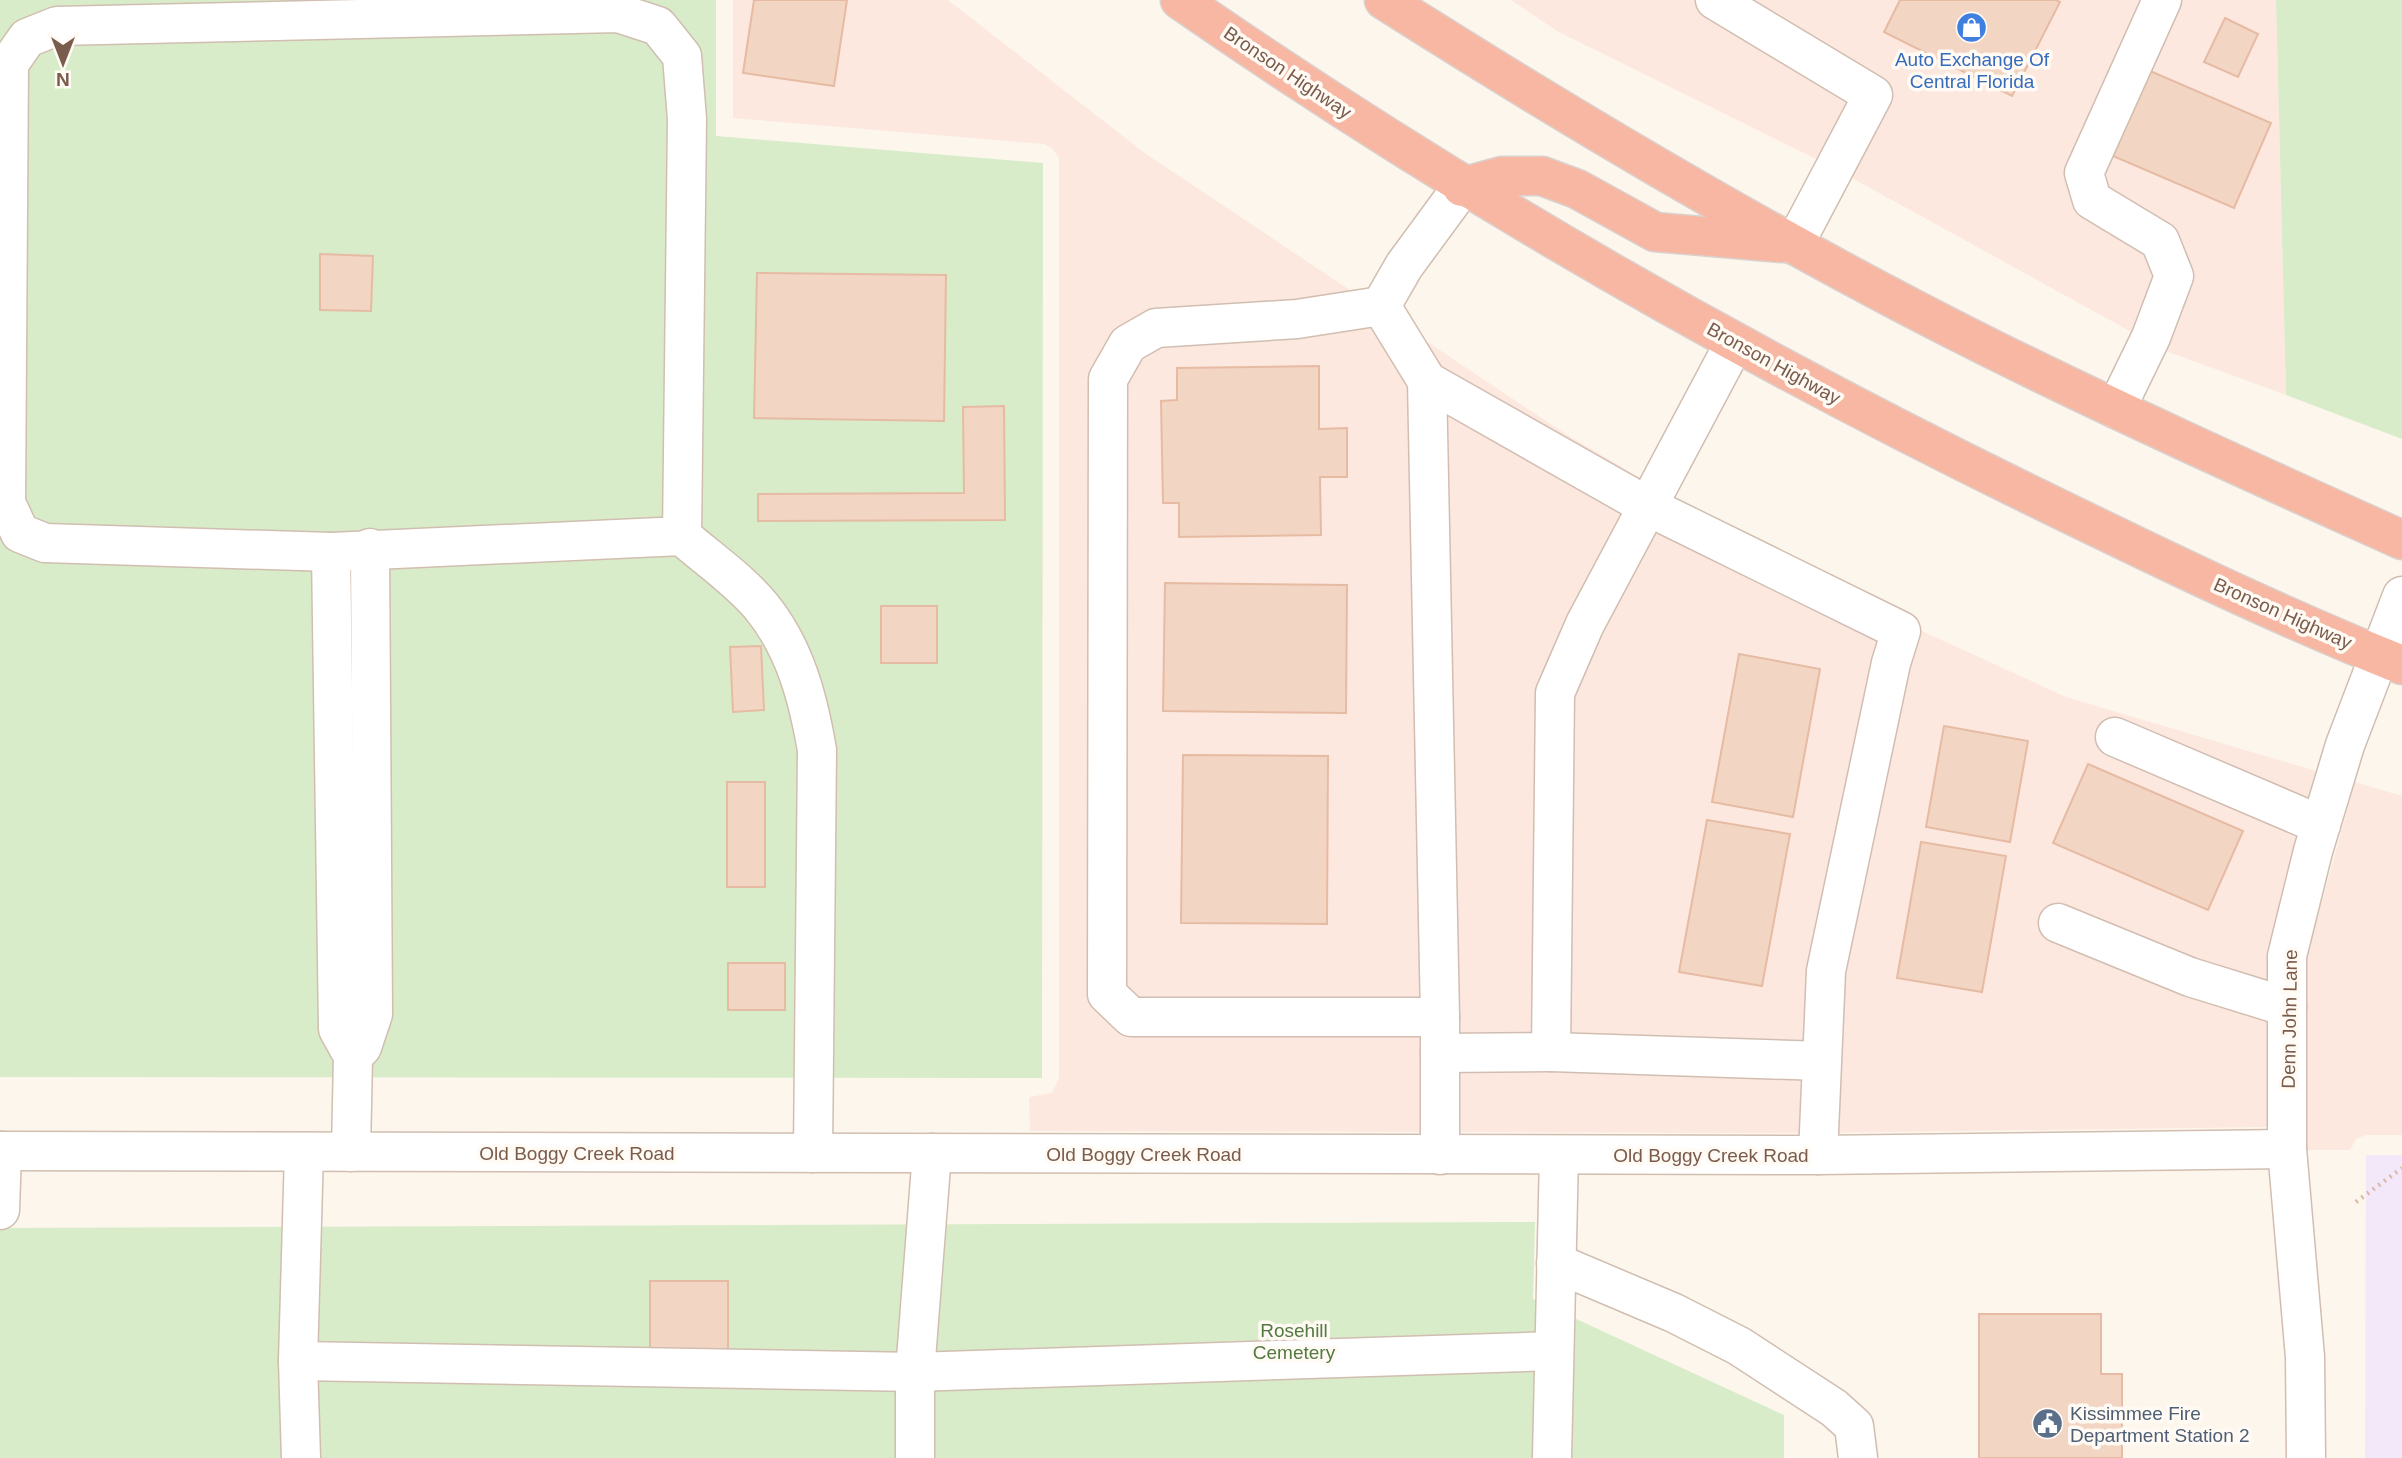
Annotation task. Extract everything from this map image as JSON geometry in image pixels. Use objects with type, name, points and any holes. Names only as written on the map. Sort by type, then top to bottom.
[{"type":"highway","name":"Bronson Highway","points":[[1180,0],[1462,187],[1735,342],[1914,438],[2126,542],[2390,660]]},
{"type":"highway","points":[[1384,0],[1534,95],[1794,244],[1991,348],[2116,409],[2402,540]]},
{"type":"highway","points":[[1462,187],[1502,176],[1542,176],[1577,189],[1655,232],[1794,244]]},
{"type":"street","points":[[1715,0],[1873,95],[1794,244]]},
{"type":"street","points":[[2116,409],[2151,337],[2174,276],[2160,241],[2092,200],[2084,173],[2162,0]]},
{"type":"street","points":[[682,536],[687,119],[682,56],[658,26],[618,13],[357,10],[57,26],[27,38],[9,64],[6,503],[20,533],[46,543],[331,552],[370,548],[682,536],[758,603],[784,638],[807,697],[817,750],[813,1153]]},
{"type":"street","points":[[1381,306],[1404,267],[1462,187]]},
{"type":"street","points":[[1381,306],[1427,381],[1649,507],[1901,631],[1891,663],[1826,971],[1818,1155]]},
{"type":"street","points":[[1381,306],[1297,319],[1156,328],[1128,344],[1108,379],[1107,994],[1131,1017],[1440,1035],[1551,1052],[1821,1060]]},
{"type":"street","points":[[1551,1052],[1555,693],[1585,624],[1735,342]]},
{"type":"street","points":[[1427,381],[1440,1155]]},
{"type":"street","points":[[353,1056],[362,1047],[373,1014],[370,548]]},
{"type":"street","points":[[331,552],[338,1029],[353,1056],[351,1152]]},
{"type":"street","name":"Denn John Lane","points":[[2306,1458],[2305,1357],[2287,1149],[2287,956],[2345,745],[2390,660],[2402,596]]},
{"type":"street","points":[[2115,737],[2321,825]]},
{"type":"street","points":[[2057,923],[2190,977],[2287,1007]]},
{"type":"street","name":"Old Boggy Creek Road","points":[[1,1151],[1818,1155],[2287,1149]]},
{"type":"street","points":[[0,1210],[1,1151]]},
{"type":"street","points":[[301,1458],[299,1361],[304,1152]]},
{"type":"street","points":[[915,1458],[915,1372],[932,1153]]},
{"type":"street","points":[[1552,1458],[1559,1155]]},
{"type":"street","points":[[1556,1263],[1674,1313],[1740,1346],[1833,1408],[1854,1426],[1858,1458]]},
{"type":"street","points":[[299,1361],[915,1372],[1553,1351]]},
{"type":"path","points":[[2356,1202],[2402,1168]]},
{"type":"shaded area","points":[[733,0],[948,0],[1146,154],[1564,433],[1821,585],[2066,697],[2316,771],[2267,950],[2267,1127],[1818,1133],[1030,1131],[1029,1097],[1052,1093],[1059,1078],[1059,158],[1053,149],[1044,144],[733,118]]},
{"type":"shaded area","points":[[1511,0],[2276,0],[2286,395],[2166,351],[1832,167],[1557,31]]},
{"type":"shaded area","points":[[2355,782],[2402,796],[2402,1135],[2366,1135],[2356,1139],[2350,1150],[2307,1150],[2306,959]]},
{"type":"shaded area","points":[[2366,1155],[2402,1155],[2402,1458],[2365,1458]]},
{"type":"green space","points":[[0,0],[716,0],[716,136],[1043,163],[1042,1078],[0,1077]]},
{"type":"green space","points":[[2276,0],[2402,0],[2402,439],[2286,395]]},
{"type":"green space","name":"Rosehill Cemetery","points":[[1535,1222],[1533,1299],[1784,1415],[1784,1458],[0,1458],[0,1228]]},
{"type":"building","points":[[754,0],[847,0],[834,86],[743,73]]},
{"type":"building","points":[[1900,0],[2060,2],[2012,96],[1884,32]]},
{"type":"building","points":[[2225,18],[2258,34],[2238,77],[2204,62]]},
{"type":"building","points":[[2150,71],[2271,123],[2234,208],[2113,156]]},
{"type":"building","points":[[320,254],[373,256],[371,311],[320,310]]},
{"type":"building","points":[[757,273],[946,275],[944,421],[754,418]]},
{"type":"building","points":[[1319,366],[1319,429],[1347,428],[1347,477],[1320,477],[1321,535],[1179,537],[1179,503],[1163,503],[1161,401],[1177,400],[1177,368]]},
{"type":"building","points":[[1004,406],[1005,520],[758,521],[758,494],[964,493],[963,407]]},
{"type":"building","points":[[1165,583],[1347,585],[1346,713],[1163,711]]},
{"type":"building","points":[[881,606],[937,606],[937,663],[881,663]]},
{"type":"building","points":[[761,646],[764,710],[733,712],[730,647]]},
{"type":"building","points":[[1739,654],[1820,669],[1793,817],[1712,802]]},
{"type":"building","points":[[1944,726],[2028,741],[2010,842],[1926,827]]},
{"type":"building","points":[[1183,755],[1328,756],[1327,924],[1181,923]]},
{"type":"building","points":[[2088,764],[2243,831],[2208,910],[2053,843]]},
{"type":"building","points":[[727,782],[765,782],[765,887],[727,887]]},
{"type":"building","points":[[1707,820],[1790,834],[1762,986],[1679,972]]},
{"type":"building","points":[[1921,842],[2006,856],[1982,992],[1897,978]]},
{"type":"building","points":[[728,963],[785,963],[785,1010],[728,1010]]},
{"type":"building","points":[[650,1281],[728,1281],[728,1358],[650,1358]]},
{"type":"building","points":[[1979,1314],[2101,1314],[2101,1374],[2122,1374],[2122,1458],[1979,1458]]},
{"type":"place","name":"Auto Exchange Of Central Florida","points":[[1972,28]]},
{"type":"place","name":"Kissimmee Fire Department Station 2","points":[[2047,1424]]}]
